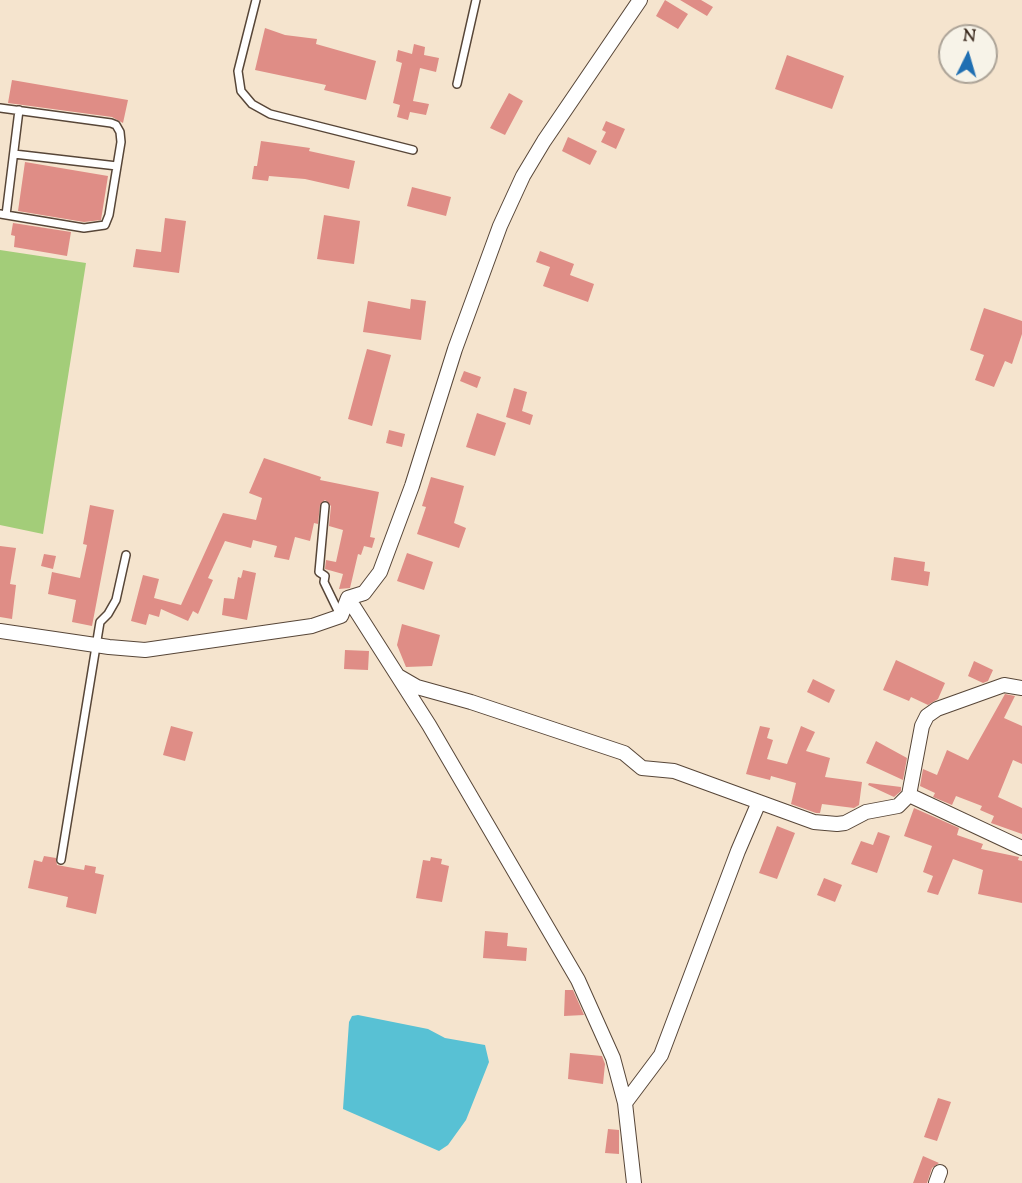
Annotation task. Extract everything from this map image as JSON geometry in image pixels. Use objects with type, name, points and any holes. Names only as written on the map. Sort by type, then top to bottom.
[{"type":"street","points":[[348,598],[364,593],[380,572],[412,486],[459,338],[500,226],[523,176],[640,0]]},
{"type":"street","points":[[0,631],[96,646],[145,650],[312,626],[341,616],[348,598]]},
{"type":"street","points":[[348,598],[398,676],[578,980],[613,1059],[625,1102],[634,1183]]},
{"type":"street","points":[[398,676],[417,687],[471,702],[624,753],[642,768],[674,771],[814,822],[837,824],[845,823],[866,812],[898,806],[909,795],[922,726],[927,716],[996,688],[1004,686],[1022,688]]},
{"type":"street","points":[[909,795],[1022,848]]},
{"type":"street","points":[[625,1102],[661,1055],[738,851],[759,802]]},
{"type":"lane","points":[[256,0],[238,71],[241,91],[252,104],[270,114],[413,150]]},
{"type":"lane","points":[[457,84],[476,0]]},
{"type":"lane","points":[[0,108],[20,110],[116,125],[121,142],[109,215],[105,225],[99,228],[84,228],[3,214],[20,110]]},
{"type":"lane","points":[[14,154],[117,166]]},
{"type":"lane","points":[[325,506],[319,572],[325,576],[324,582],[341,616]]},
{"type":"lane","points":[[62,860],[100,622],[117,600],[126,555]]},
{"type":"green space","points":[[0,250],[86,263],[43,534],[0,525]]},
{"type":"water","points":[[358,1015],[428,1029],[445,1038],[485,1045],[489,1062],[466,1120],[448,1145],[439,1151],[343,1109],[349,1022],[352,1016]]},
{"type":"building","points":[[665,0],[688,14],[678,29],[656,16]]},
{"type":"building","points":[[680,0],[701,0],[713,7],[707,16]]},
{"type":"building","points":[[265,28],[285,35],[317,39],[316,44],[376,61],[366,100],[324,90],[326,85],[255,70]]},
{"type":"building","points":[[414,44],[425,47],[424,55],[439,58],[436,72],[420,68],[413,101],[429,104],[426,115],[410,112],[408,120],[397,117],[400,105],[393,103],[402,63],[396,61],[398,50],[412,54]]},
{"type":"building","points":[[787,55],[844,76],[832,109],[775,89]]},
{"type":"building","points":[[12,80],[128,100],[123,123],[112,117],[8,103]]},
{"type":"building","points":[[509,93],[523,101],[505,135],[490,128]]},
{"type":"building","points":[[606,121],[625,129],[616,149],[601,142],[606,132],[602,130]]},
{"type":"building","points":[[568,137],[597,151],[590,165],[562,151]]},
{"type":"building","points":[[261,141],[310,148],[309,151],[355,161],[349,189],[305,179],[269,176],[268,181],[252,179],[254,166],[257,166]]},
{"type":"building","points":[[25,162],[108,176],[101,220],[84,222],[18,211]]},
{"type":"building","points":[[412,187],[451,197],[446,216],[407,206]]},
{"type":"building","points":[[324,215],[360,221],[354,264],[317,259]]},
{"type":"building","points":[[165,218],[186,221],[179,273],[133,267],[136,249],[161,252]]},
{"type":"building","points":[[13,223],[71,232],[67,256],[14,247],[15,236],[11,235]]},
{"type":"building","points":[[540,251],[574,264],[570,275],[594,284],[588,302],[543,286],[550,267],[536,262]]},
{"type":"building","points":[[411,299],[426,301],[421,340],[363,332],[368,301],[410,309]]},
{"type":"building","points":[[984,308],[1022,321],[1022,334],[1012,364],[1005,361],[994,387],[975,380],[984,355],[970,350]]},
{"type":"building","points":[[367,349],[391,355],[372,426],[348,419]]},
{"type":"building","points":[[464,371],[481,377],[477,388],[460,381]]},
{"type":"building","points":[[514,388],[527,392],[522,411],[533,415],[530,425],[506,417]]},
{"type":"building","points":[[477,413],[506,423],[495,456],[466,447]]},
{"type":"building","points":[[389,430],[405,434],[402,447],[386,443]]},
{"type":"building","points":[[264,458],[321,477],[320,480],[379,492],[370,537],[375,538],[372,548],[364,546],[361,555],[358,554],[350,588],[339,589],[343,574],[325,569],[326,560],[336,562],[343,530],[329,526],[331,506],[325,500],[320,505],[318,524],[314,523],[310,541],[295,537],[289,560],[274,557],[277,546],[253,540],[251,548],[225,541],[208,578],[213,580],[198,614],[193,611],[188,621],[161,609],[159,617],[149,614],[146,625],[131,621],[143,575],[159,579],[154,598],[181,605],[223,513],[256,520],[262,498],[249,493]]},
{"type":"building","points":[[431,477],[464,486],[454,523],[466,528],[459,548],[417,534],[426,507],[422,506]]},
{"type":"building","points":[[90,505],[114,510],[92,626],[72,622],[76,600],[48,594],[52,572],[80,578],[87,545],[83,544]]},
{"type":"building","points":[[0,546],[16,548],[10,584],[16,585],[12,619],[0,617]]},
{"type":"building","points":[[407,553],[433,562],[424,590],[397,581]]},
{"type":"building","points":[[44,554],[56,556],[53,569],[41,566]]},
{"type":"building","points":[[894,557],[925,562],[924,571],[930,572],[928,586],[891,580]]},
{"type":"building","points":[[243,570],[256,573],[247,620],[222,615],[224,598],[234,599],[238,577],[241,578]]},
{"type":"building","points":[[402,624],[440,635],[432,666],[406,667],[397,645]]},
{"type":"building","points":[[345,650],[369,651],[368,670],[344,669]]},
{"type":"building","points":[[896,660],[945,683],[938,699],[928,705],[911,697],[909,701],[883,690]]},
{"type":"building","points":[[974,661],[993,670],[988,681],[983,683],[968,676]]},
{"type":"building","points":[[813,679],[835,690],[829,703],[807,692]]},
{"type":"building","points":[[1005,694],[1015,696],[1004,718],[1022,726],[1022,764],[1013,760],[998,797],[1022,808],[1022,834],[991,823],[994,816],[980,810],[982,806],[956,796],[952,805],[933,797],[935,793],[920,786],[923,769],[937,775],[947,750],[968,760]]},
{"type":"building","points":[[171,726],[193,732],[185,761],[163,755]]},
{"type":"building","points":[[760,726],[770,728],[767,738],[773,740],[767,759],[787,764],[801,726],[815,732],[806,751],[830,758],[825,777],[862,782],[859,805],[854,808],[822,804],[820,813],[816,813],[791,804],[796,783],[771,776],[770,780],[746,774]]},
{"type":"building","points":[[876,741],[907,758],[903,780],[866,763]]},
{"type":"building","points":[[869,783],[901,787],[901,791],[894,797],[868,785]]},
{"type":"building","points":[[914,808],[959,828],[957,835],[983,844],[981,849],[1019,857],[1018,860],[1022,861],[1022,903],[978,894],[983,870],[953,859],[938,895],[927,892],[933,876],[923,872],[932,846],[904,836]]},
{"type":"building","points":[[777,826],[795,833],[777,879],[759,873]]},
{"type":"building","points":[[878,832],[890,836],[877,873],[851,864],[861,841],[873,845]]},
{"type":"building","points":[[44,856],[56,858],[57,865],[84,870],[85,865],[96,867],[95,873],[104,875],[96,914],[66,907],[68,897],[28,888],[34,860],[42,862]]},
{"type":"building","points":[[431,857],[442,859],[441,864],[449,866],[442,902],[416,898],[423,860],[430,861]]},
{"type":"building","points":[[824,878],[842,885],[835,902],[817,895]]},
{"type":"building","points":[[485,931],[508,933],[507,946],[527,948],[526,961],[483,958]]},
{"type":"building","points":[[565,990],[573,990],[584,1015],[564,1016]]},
{"type":"building","points":[[570,1053],[602,1056],[605,1064],[603,1084],[568,1079]]},
{"type":"building","points":[[938,1098],[951,1102],[937,1141],[924,1137]]},
{"type":"building","points":[[608,1129],[619,1130],[619,1154],[605,1153]]},
{"type":"building","points":[[923,1156],[939,1163],[932,1168],[927,1183],[913,1183]]}]
